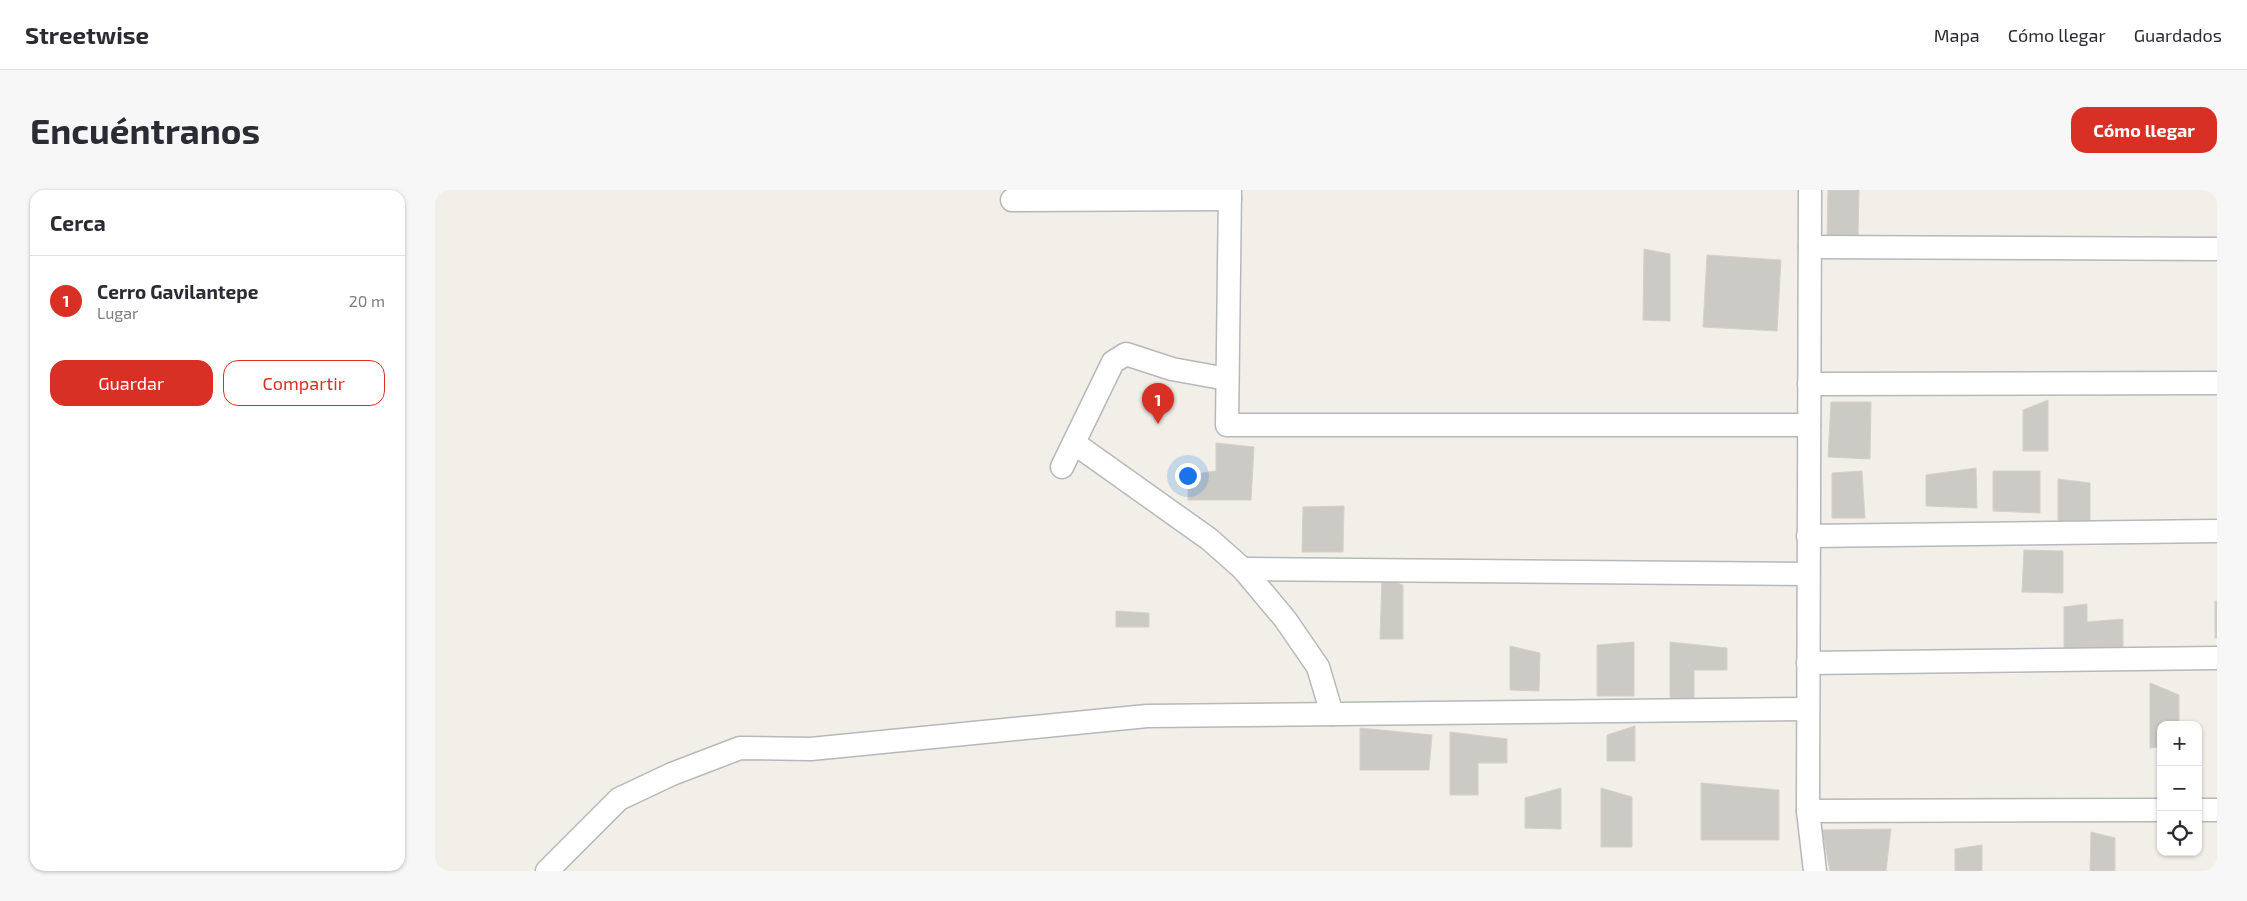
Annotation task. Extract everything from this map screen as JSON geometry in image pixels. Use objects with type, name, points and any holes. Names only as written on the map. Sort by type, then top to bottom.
[{"type":"street","points":[[1810,190],[1808,811],[1815,871]]},
{"type":"street","points":[[1012,200],[1230,195],[1227,425],[1809,425]]},
{"type":"street","points":[[1810,247],[2217,249]]},
{"type":"street","points":[[1062,467],[1113,362],[1126,354],[1172,369],[1227,379]]},
{"type":"street","points":[[1809,384],[2217,383]]},
{"type":"street","points":[[1074,444],[1209,539],[1243,569],[1285,619],[1318,668],[1332,714]]},
{"type":"street","points":[[1808,536],[2217,531]]},
{"type":"street","points":[[1243,569],[1808,574]]},
{"type":"street","points":[[1808,663],[2217,658]]},
{"type":"street","points":[[547,871],[619,799],[672,774],[740,748],[811,749],[1147,716],[1808,709]]},
{"type":"street","points":[[1808,811],[2157,810]]},
{"type":"street","points":[[2202,810],[2217,810]]},
{"type":"building","points":[[1828,190],[1859,190],[1858,238],[1827,239]]},
{"type":"building","points":[[1644,249],[1670,254],[1670,321],[1643,320]]},
{"type":"building","points":[[1707,255],[1781,260],[1777,331],[1703,327]]},
{"type":"building","points":[[2048,400],[2048,451],[2023,451],[2023,410]]},
{"type":"building","points":[[1831,402],[1871,402],[1870,459],[1828,457]]},
{"type":"building","points":[[1216,443],[1254,447],[1251,500],[1188,500],[1188,475],[1216,471]]},
{"type":"building","points":[[1976,468],[1977,508],[1926,506],[1926,475]]},
{"type":"building","points":[[1862,471],[1865,518],[1832,518],[1832,473]]},
{"type":"building","points":[[1993,471],[2040,471],[2040,513],[1993,511]]},
{"type":"building","points":[[2058,479],[2090,483],[2090,521],[2058,521]]},
{"type":"building","points":[[1344,506],[1343,552],[1302,552],[1303,507]]},
{"type":"building","points":[[2024,550],[2063,551],[2063,593],[2022,592]]},
{"type":"building","points":[[1382,578],[1403,585],[1403,639],[1380,639]]},
{"type":"building","points":[[2215,601],[2217,601],[2217,638],[2215,638]]},
{"type":"building","points":[[2087,604],[2087,622],[2123,619],[2123,649],[2064,649],[2064,607]]},
{"type":"building","points":[[1116,611],[1149,613],[1149,627],[1116,627]]},
{"type":"building","points":[[1634,642],[1634,696],[1597,696],[1597,645]]},
{"type":"building","points":[[1670,642],[1727,648],[1727,670],[1694,670],[1694,700],[1670,700]]},
{"type":"building","points":[[1510,646],[1540,653],[1539,691],[1510,690]]},
{"type":"building","points":[[2150,683],[2179,695],[2179,721],[2157,721],[2157,747],[2150,748]]},
{"type":"building","points":[[1635,726],[1635,761],[1607,761],[1607,735]]},
{"type":"building","points":[[1360,728],[1432,735],[1429,770],[1360,770]]},
{"type":"building","points":[[1450,732],[1507,739],[1507,763],[1478,763],[1478,795],[1450,795]]},
{"type":"building","points":[[1701,783],[1779,790],[1779,840],[1701,840]]},
{"type":"building","points":[[1561,788],[1561,829],[1525,828],[1525,798]]},
{"type":"building","points":[[1601,788],[1632,797],[1632,847],[1601,847]]},
{"type":"building","points":[[1891,829],[1886,871],[1830,871],[1822,830]]},
{"type":"building","points":[[2091,832],[2115,838],[2115,871],[2090,871]]},
{"type":"building","points":[[1982,845],[1982,871],[1955,871],[1955,849]]},
{"type":"place","name":"Cerro Gavilantepe","points":[[1158,424]]}]
